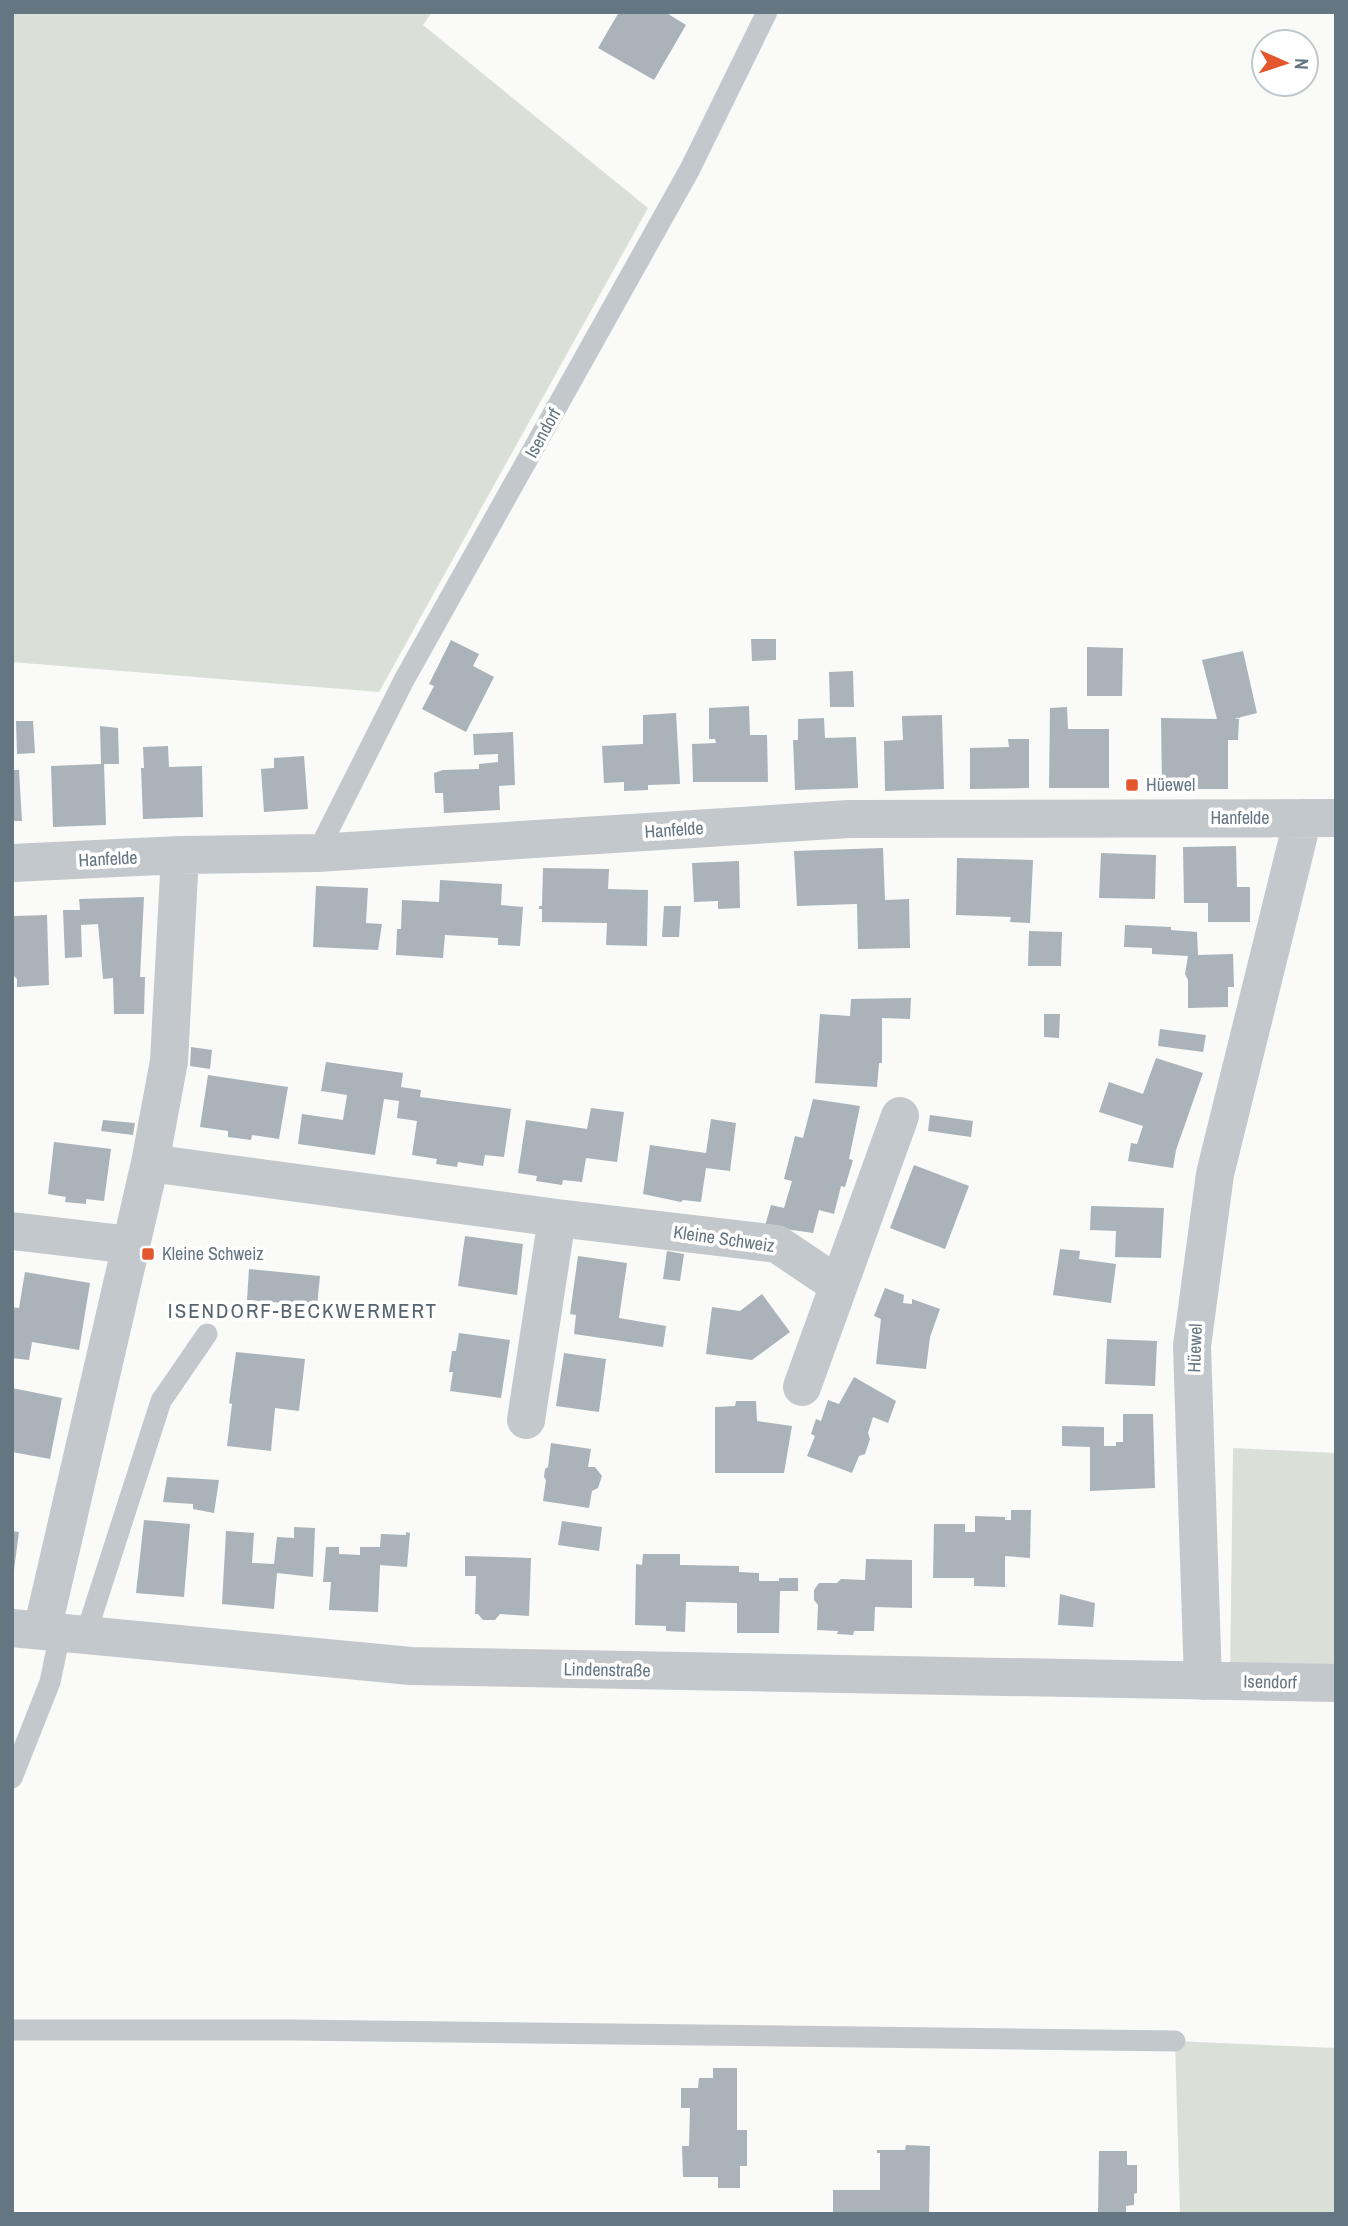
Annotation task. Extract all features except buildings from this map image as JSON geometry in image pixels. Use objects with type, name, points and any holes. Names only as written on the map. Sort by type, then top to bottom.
[{"type":"street","name":"Hanfelde","points":[[12,863],[180,855],[317,853],[849,819],[1319,818]]},
{"type":"street","name":"Hüewel","points":[[1203,1681],[1192,1346],[1215,1174],[1319,818]]},
{"type":"street","points":[[50,1632],[150,1163],[169,1061],[180,855]]},
{"type":"street","points":[[802,1387],[900,1116]]},
{"type":"street","name":"Kleine Schweiz","points":[[150,1163],[557,1218],[777,1244],[838,1285]]},
{"type":"street","points":[[526,1420],[557,1218]]},
{"type":"street","points":[[12,1231],[131,1245]]},
{"type":"street","name":"Lindenstraße","points":[[50,1632],[411,1666],[1203,1681]]},
{"type":"street","name":"Isendorf","points":[[1203,1681],[1336,1683]]},
{"type":"lane","name":"Isendorf","points":[[317,853],[404,680],[690,169],[767,12]]},
{"type":"lane","points":[[12,1778],[50,1682],[50,1632],[161,1401],[206,1334]]},
{"type":"lane","points":[[12,2030],[294,2030],[1175,2041]]},
{"type":"shaded area","points":[[12,12],[432,12],[423,25],[648,208],[379,692],[12,662]]},
{"type":"shaded area","points":[[1233,1448],[1336,1453],[1336,1683],[1230,1681]]},
{"type":"shaded area","points":[[1175,2041],[1336,2048],[1336,2214],[1180,2214]]},
{"type":"place","name":"Hüewel","points":[[1132,785]]},
{"type":"place","name":"Kleine Schweiz","points":[[148,1254]]},
{"type":"district","name":"ISENDORF-BECKWERMERT","points":[[303,1311]]}]
